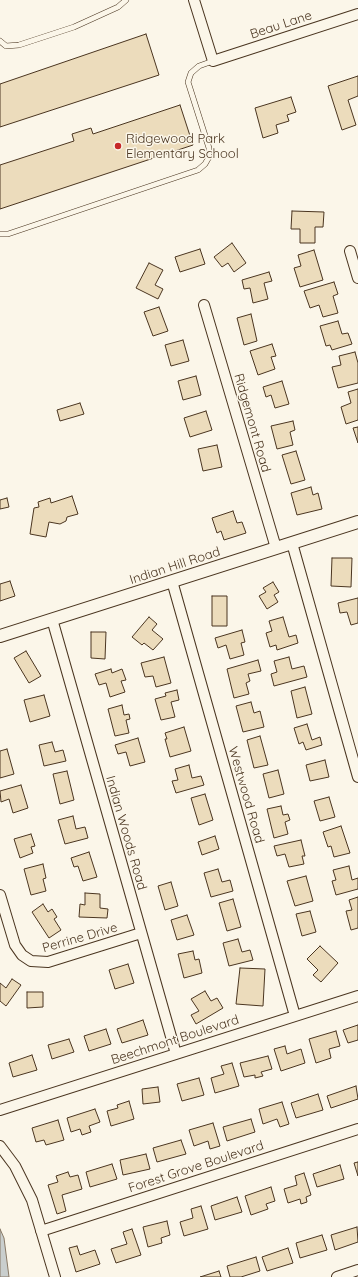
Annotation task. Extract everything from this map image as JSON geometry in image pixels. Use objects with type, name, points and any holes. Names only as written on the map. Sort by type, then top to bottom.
[{"type":"street","points":[[194,0],[213,61]]},
{"type":"street","name":"Beau Lane","points":[[213,61],[358,14]]},
{"type":"street","points":[[350,251],[358,278]]},
{"type":"street","name":"Ridgemont Road","points":[[204,305],[276,548]]},
{"type":"street","name":"Indian Hill Road","points":[[0,636],[358,522]]},
{"type":"street","points":[[292,543],[358,776]]},
{"type":"street","name":"Westwood Road","points":[[172,581],[295,1016]]},
{"type":"street","name":"Indian Woods Road","points":[[52,619],[176,1054]]},
{"type":"street","name":"Perrine Drive","points":[[0,895],[15,946],[26,958],[36,962],[48,962],[141,934]]},
{"type":"street","name":"Beechmont Boulevard","points":[[0,1110],[358,996]]},
{"type":"street","name":"Forest Grove Boulevard","points":[[41,1230],[358,1129]]},
{"type":"street","points":[[0,1146],[15,1166],[32,1200],[55,1277]]},
{"type":"street","points":[[337,1277],[358,1270]]},
{"type":"lane","points":[[0,41],[6,46],[19,45],[74,27],[118,7],[126,0]]},
{"type":"lane","points":[[0,234],[8,234],[198,170],[205,164],[209,157],[209,148],[188,82],[191,73],[199,66],[213,61]]},
{"type":"shaded area","points":[[0,1229],[4,1238],[9,1277],[0,1277]]},
{"type":"building","points":[[146,34],[159,75],[0,127],[0,84]]},
{"type":"building","points":[[358,76],[358,96],[348,100],[356,125],[342,130],[328,86]]},
{"type":"building","points":[[291,97],[296,112],[287,115],[289,121],[276,125],[278,133],[263,138],[255,108]]},
{"type":"building","points":[[180,105],[193,145],[0,209],[0,165],[74,141],[72,134],[91,128],[93,134]]},
{"type":"building","points":[[292,211],[324,212],[323,227],[315,227],[315,243],[300,243],[300,229],[291,229]]},
{"type":"building","points":[[232,243],[246,263],[234,272],[228,263],[222,267],[214,257]]},
{"type":"building","points":[[200,249],[205,264],[180,272],[175,257]]},
{"type":"building","points":[[314,250],[323,280],[300,287],[294,268],[301,266],[298,255]]},
{"type":"building","points":[[149,263],[163,270],[155,285],[163,289],[158,299],[136,288]]},
{"type":"building","points":[[269,272],[272,281],[264,283],[268,299],[253,303],[250,288],[244,289],[242,280]]},
{"type":"building","points":[[334,282],[338,294],[333,296],[338,313],[323,317],[319,305],[310,308],[304,291]]},
{"type":"building","points":[[159,307],[168,331],[153,336],[144,312]]},
{"type":"building","points":[[251,314],[257,341],[244,345],[237,318]]},
{"type":"building","points":[[338,321],[342,334],[348,333],[352,344],[332,350],[330,345],[326,346],[320,326]]},
{"type":"building","points":[[183,340],[189,361],[171,366],[165,345]]},
{"type":"building","points":[[272,344],[276,356],[271,357],[275,369],[258,375],[250,351]]},
{"type":"building","points":[[355,352],[358,363],[358,383],[338,388],[332,367],[341,365],[339,356]]},
{"type":"building","points":[[196,376],[201,395],[183,400],[178,381]]},
{"type":"building","points":[[282,381],[289,404],[275,408],[271,395],[266,397],[263,387]]},
{"type":"building","points":[[358,389],[358,420],[346,424],[341,407],[351,403],[348,392]]},
{"type":"building","points":[[80,403],[84,414],[60,421],[57,410]]},
{"type":"building","points":[[206,411],[212,430],[190,437],[184,418]]},
{"type":"building","points":[[293,421],[295,430],[290,432],[293,445],[277,449],[271,426]]},
{"type":"building","points":[[358,427],[358,443],[353,428]]},
{"type":"building","points":[[217,445],[222,467],[203,471],[198,449]]},
{"type":"building","points":[[296,451],[305,480],[291,484],[282,455]]},
{"type":"building","points":[[311,487],[313,495],[318,493],[322,509],[297,515],[291,493]]},
{"type":"building","points":[[72,496],[78,514],[67,517],[66,521],[60,524],[49,522],[46,537],[30,534],[34,508],[39,507],[38,502],[50,498],[51,503]]},
{"type":"building","points":[[7,498],[9,507],[0,509],[0,500]]},
{"type":"building","points":[[233,511],[237,523],[242,522],[246,533],[224,540],[221,531],[217,533],[212,518]]},
{"type":"building","points":[[332,558],[352,558],[351,587],[331,586]]},
{"type":"building","points":[[10,581],[15,596],[0,601],[0,584]]},
{"type":"building","points":[[273,582],[279,592],[274,595],[278,602],[267,609],[259,596],[266,592],[263,588]]},
{"type":"building","points":[[212,596],[227,596],[227,626],[212,626]]},
{"type":"building","points":[[358,598],[358,623],[351,625],[347,612],[340,613],[338,603]]},
{"type":"building","points":[[149,617],[157,624],[152,630],[163,639],[153,650],[144,643],[142,645],[132,637]]},
{"type":"building","points":[[283,617],[289,637],[296,635],[298,643],[277,650],[276,645],[270,647],[266,633],[272,631],[269,621]]},
{"type":"building","points":[[242,630],[245,642],[241,643],[244,655],[230,659],[226,645],[218,648],[215,638]]},
{"type":"building","points":[[91,632],[106,632],[105,659],[91,658]]},
{"type":"building","points":[[26,651],[41,676],[29,683],[14,658]]},
{"type":"building","points":[[164,657],[171,683],[156,687],[153,676],[145,677],[141,663]]},
{"type":"building","points":[[289,657],[292,669],[304,666],[307,677],[274,686],[271,674],[277,672],[274,661]]},
{"type":"building","points":[[258,660],[261,671],[248,674],[250,681],[246,683],[249,694],[234,698],[227,669]]},
{"type":"building","points":[[111,669],[112,673],[122,669],[126,680],[121,681],[125,692],[110,697],[106,683],[99,685],[95,674]]},
{"type":"building","points":[[305,687],[312,714],[297,718],[291,691]]},
{"type":"building","points":[[177,690],[179,700],[171,702],[175,717],[161,720],[155,699],[166,696],[165,693]]},
{"type":"building","points":[[44,695],[50,716],[30,722],[24,700]]},
{"type":"building","points":[[251,702],[254,713],[260,711],[264,727],[243,732],[236,706]]},
{"type":"building","points":[[122,705],[124,715],[129,714],[130,719],[126,720],[129,733],[115,736],[108,709]]},
{"type":"building","points":[[307,724],[312,740],[320,737],[322,745],[306,750],[303,742],[299,744],[294,728]]},
{"type":"building","points":[[184,727],[191,751],[170,757],[165,739],[167,739],[165,733]]},
{"type":"building","points":[[260,736],[268,765],[254,768],[247,740]]},
{"type":"building","points":[[138,738],[145,762],[130,766],[126,752],[118,754],[115,745]]},
{"type":"building","points":[[52,742],[55,752],[63,750],[66,761],[44,766],[39,745]]},
{"type":"building","points":[[7,749],[14,774],[0,778],[0,751]]},
{"type":"building","points":[[325,760],[329,777],[310,781],[306,765]]},
{"type":"building","points":[[189,765],[192,778],[201,776],[204,785],[176,793],[172,781],[178,780],[175,769]]},
{"type":"building","points":[[278,770],[284,794],[269,798],[263,774]]},
{"type":"building","points":[[67,771],[74,800],[60,804],[53,774]]},
{"type":"building","points":[[21,785],[28,808],[13,813],[9,799],[1,802],[0,791]]},
{"type":"building","points":[[205,794],[213,820],[199,825],[191,798]]},
{"type":"building","points":[[329,797],[335,817],[320,821],[314,801]]},
{"type":"building","points":[[281,806],[283,815],[288,814],[290,820],[285,822],[288,834],[274,838],[267,809]]},
{"type":"building","points":[[73,816],[76,829],[85,827],[88,838],[65,844],[58,820]]},
{"type":"building","points":[[341,826],[350,853],[334,857],[331,846],[328,847],[323,832]]},
{"type":"building","points":[[31,834],[35,846],[31,847],[33,853],[20,858],[14,839]]},
{"type":"building","points":[[215,836],[219,849],[202,855],[198,842]]},
{"type":"building","points":[[301,840],[305,856],[302,856],[304,864],[289,867],[285,854],[277,856],[274,846]]},
{"type":"building","points":[[89,852],[97,877],[83,881],[78,866],[74,867],[71,858]]},
{"type":"building","points":[[43,864],[46,878],[43,879],[46,891],[31,895],[24,869]]},
{"type":"building","points":[[349,866],[352,880],[358,878],[358,889],[336,895],[332,881],[336,880],[333,870]]},
{"type":"building","points":[[218,869],[222,882],[230,880],[233,891],[211,897],[204,873]]},
{"type":"building","points":[[306,876],[313,901],[295,906],[287,881]]},
{"type":"building","points":[[171,882],[178,906],[165,910],[158,886]]},
{"type":"building","points":[[85,893],[100,894],[100,908],[108,909],[107,918],[79,917],[80,904],[85,905]]},
{"type":"building","points":[[358,897],[358,928],[351,930],[346,911],[352,910],[349,900]]},
{"type":"building","points":[[233,899],[241,927],[227,931],[219,903]]},
{"type":"building","points":[[43,904],[48,912],[52,909],[57,917],[54,919],[61,930],[49,938],[32,912]]},
{"type":"building","points":[[310,911],[316,932],[302,936],[296,914]]},
{"type":"building","points":[[187,915],[194,935],[177,940],[171,920]]},
{"type":"building","points":[[238,939],[242,952],[250,950],[253,960],[229,966],[223,943]]},
{"type":"building","points":[[320,946],[338,963],[321,982],[313,975],[318,970],[307,959]]},
{"type":"building","points":[[193,951],[195,960],[199,959],[202,973],[184,978],[178,954]]},
{"type":"building","points":[[128,964],[134,983],[115,989],[109,970]]},
{"type":"building","points":[[240,968],[265,969],[263,1006],[236,1004]]},
{"type":"building","points":[[12,979],[21,985],[6,1006],[0,1001],[0,983],[6,988]]},
{"type":"building","points":[[205,991],[211,1001],[217,998],[223,1008],[196,1024],[191,1015],[199,1011],[191,999]]},
{"type":"building","points":[[27,992],[43,992],[43,1007],[27,1008]]},
{"type":"building","points":[[143,1020],[148,1035],[122,1043],[117,1029]]},
{"type":"building","points":[[358,1025],[358,1040],[348,1043],[343,1030]]},
{"type":"building","points":[[106,1029],[111,1044],[89,1051],[84,1036]]},
{"type":"building","points":[[336,1031],[340,1046],[329,1049],[331,1058],[316,1063],[309,1039]]},
{"type":"building","points":[[69,1039],[74,1052],[52,1059],[48,1045]]},
{"type":"building","points":[[285,1046],[287,1054],[301,1049],[305,1063],[281,1071],[274,1049]]},
{"type":"building","points":[[32,1055],[37,1070],[13,1077],[9,1063]]},
{"type":"building","points":[[268,1056],[272,1069],[261,1072],[263,1076],[255,1078],[255,1075],[244,1077],[240,1063]]},
{"type":"building","points":[[232,1063],[239,1086],[215,1093],[211,1078],[224,1074],[221,1066]]},
{"type":"building","points":[[199,1078],[204,1095],[182,1101],[177,1084]]},
{"type":"building","points":[[356,1086],[358,1099],[331,1108],[327,1096]]},
{"type":"building","points":[[158,1087],[160,1102],[143,1104],[142,1089]]},
{"type":"building","points":[[318,1094],[323,1110],[296,1118],[291,1103]]},
{"type":"building","points":[[129,1101],[134,1119],[111,1126],[107,1111],[118,1108],[117,1105]]},
{"type":"building","points":[[282,1102],[289,1124],[280,1127],[277,1119],[263,1124],[259,1109]]},
{"type":"building","points":[[95,1109],[100,1122],[89,1126],[91,1132],[82,1135],[80,1129],[71,1132],[67,1118]]},
{"type":"building","points":[[251,1119],[255,1132],[227,1141],[223,1127]]},
{"type":"building","points":[[58,1120],[64,1140],[46,1145],[44,1140],[36,1142],[32,1128]]},
{"type":"building","points":[[213,1123],[220,1146],[210,1149],[208,1141],[194,1146],[189,1130]]},
{"type":"building","points":[[181,1140],[186,1154],[157,1162],[153,1148]]},
{"type":"building","points":[[146,1154],[150,1169],[123,1175],[120,1160]]},
{"type":"building","points":[[358,1162],[358,1176],[354,1163]]},
{"type":"building","points":[[112,1164],[117,1179],[90,1187],[86,1172]]},
{"type":"building","points":[[340,1165],[344,1179],[317,1187],[313,1174]]},
{"type":"building","points":[[68,1172],[70,1177],[78,1175],[82,1189],[62,1195],[66,1211],[57,1214],[48,1185],[58,1182],[56,1176]]},
{"type":"building","points":[[304,1173],[311,1195],[306,1197],[307,1202],[301,1204],[300,1199],[288,1203],[284,1189],[297,1185],[295,1176]]},
{"type":"building","points":[[271,1187],[275,1201],[266,1204],[268,1209],[251,1215],[245,1196]]},
{"type":"building","points":[[237,1197],[242,1212],[215,1220],[211,1206]]},
{"type":"building","points":[[201,1206],[208,1229],[184,1236],[180,1222],[193,1218],[191,1209]]},
{"type":"building","points":[[167,1221],[170,1235],[161,1238],[162,1243],[148,1247],[143,1227]]},
{"type":"building","points":[[357,1227],[358,1242],[335,1250],[331,1235]]},
{"type":"building","points":[[132,1229],[141,1255],[116,1263],[111,1249],[127,1244],[123,1232]]},
{"type":"building","points":[[322,1235],[327,1250],[300,1258],[296,1243]]},
{"type":"building","points":[[77,1246],[80,1255],[95,1250],[100,1264],[76,1272],[69,1248]]},
{"type":"building","points":[[288,1248],[293,1263],[267,1271],[262,1257]]},
{"type":"building","points":[[256,1257],[260,1271],[241,1277],[230,1277],[227,1266]]},
{"type":"building","points":[[219,1271],[221,1277],[200,1277]]},
{"type":"place","name":"Ridgewood Park Elementary School","points":[[118,146]]}]
